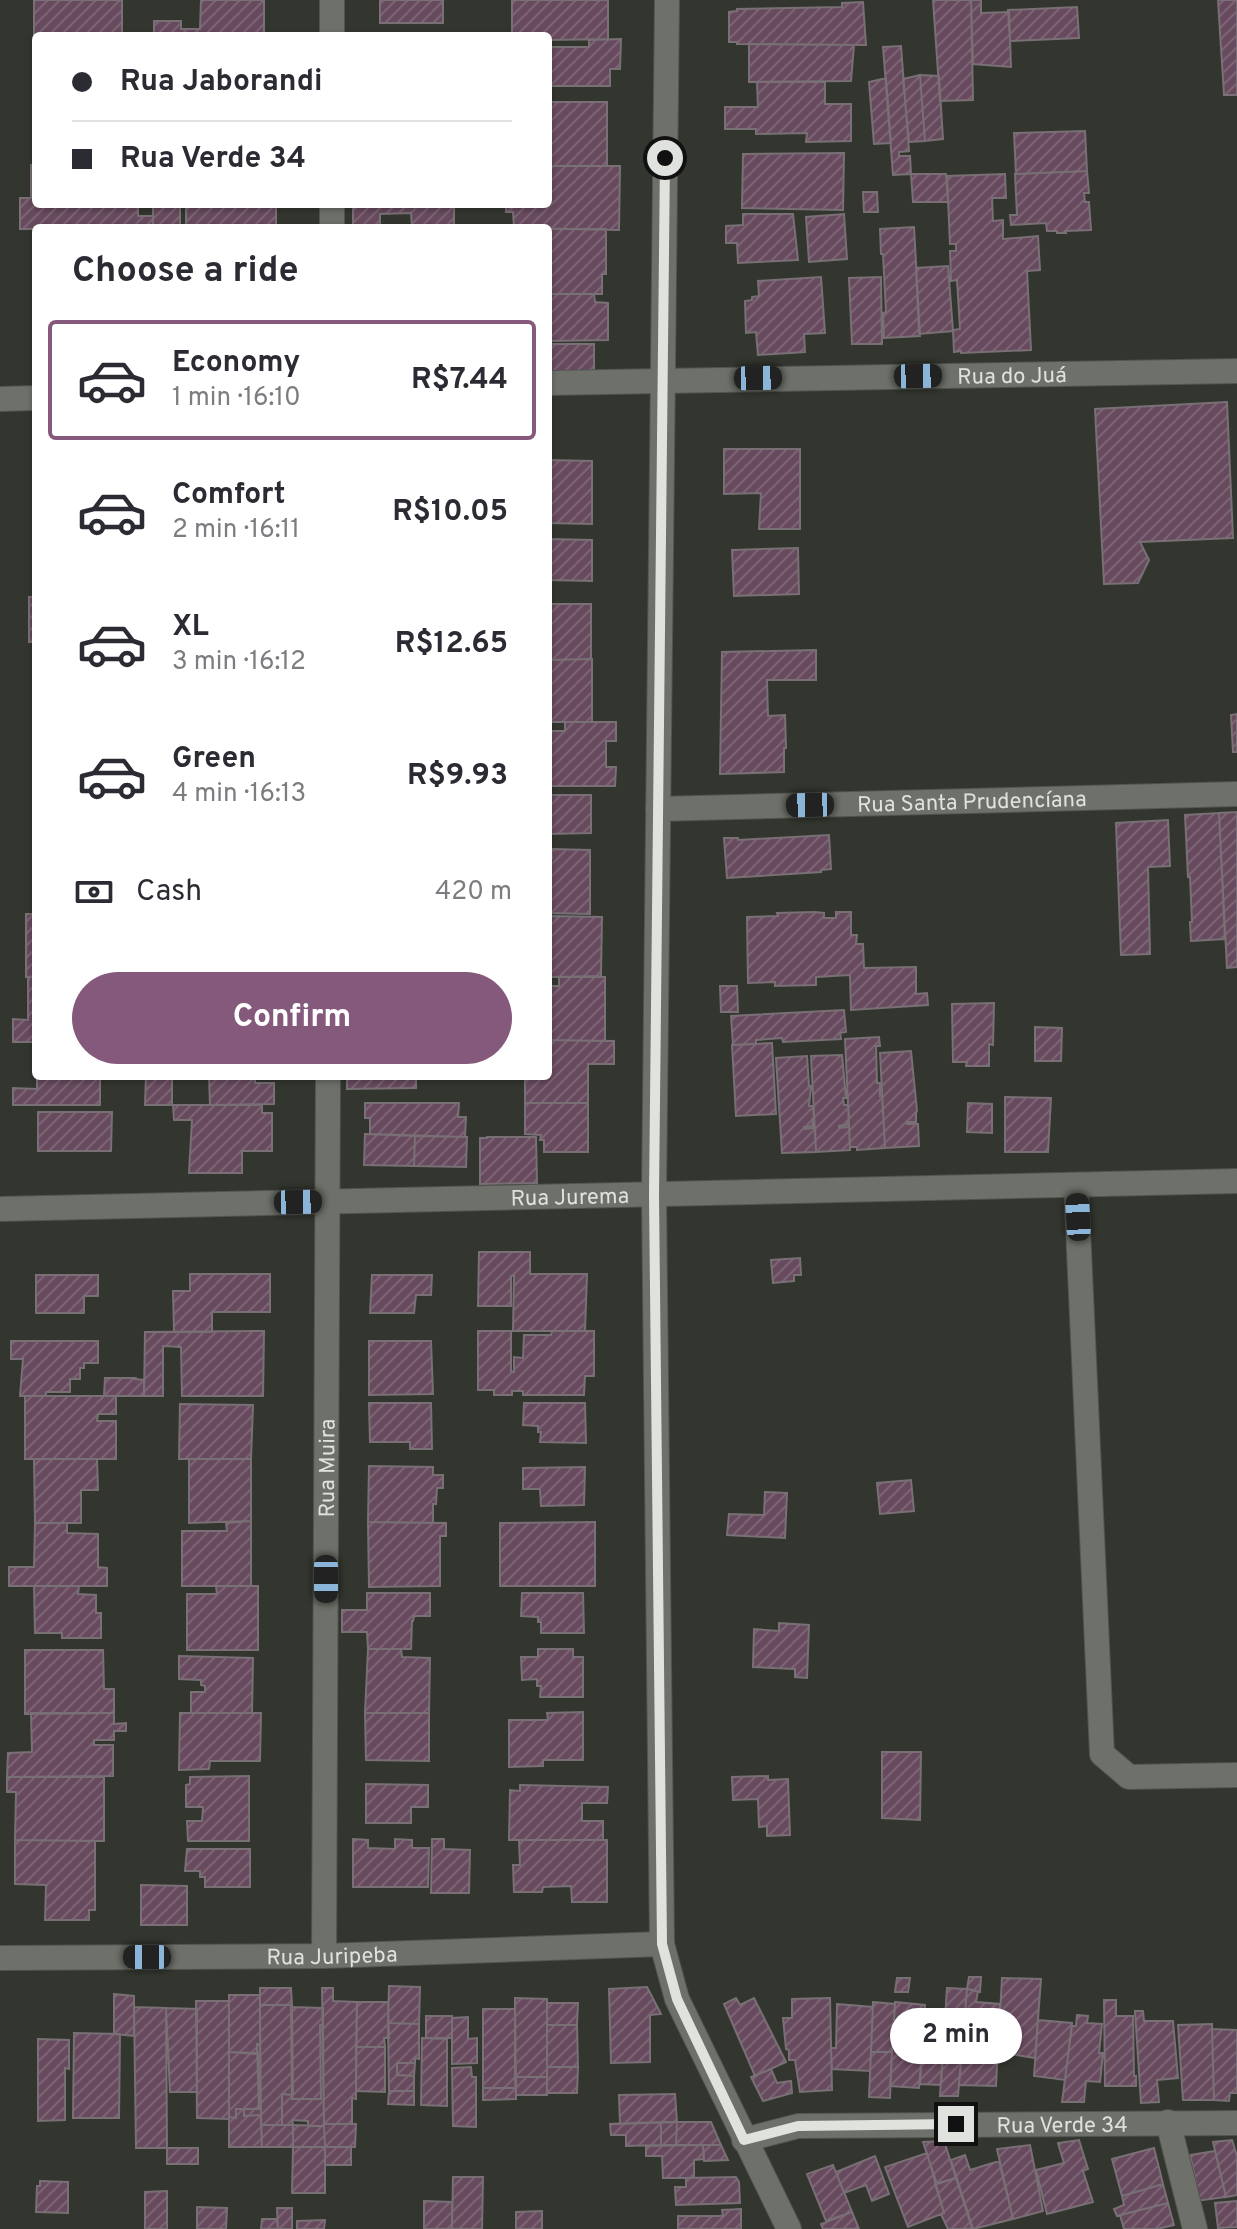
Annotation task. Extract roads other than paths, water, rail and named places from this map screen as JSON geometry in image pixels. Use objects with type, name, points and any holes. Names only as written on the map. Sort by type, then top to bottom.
[{"type":"street","points":[[332,0],[332,32]]},
{"type":"street","points":[[667,0],[654,1195],[662,1944],[677,1999],[789,2229]]},
{"type":"street","name":"Rua do Juá","points":[[552,383],[1237,371]]},
{"type":"street","points":[[0,399],[32,398]]},
{"type":"street","name":"Rua Santa Prudencíana","points":[[658,809],[1237,794]]},
{"type":"street","name":"Rua Muira","points":[[324,1956],[328,1080]]},
{"type":"street","name":"Rua Jurema","points":[[0,1209],[1237,1181]]},
{"type":"street","points":[[1076,1185],[1102,1754],[1129,1777],[1237,1775]]},
{"type":"street","name":"Rua Juripeba","points":[[0,1958],[324,1956],[662,1944]]},
{"type":"street","points":[[1168,2122],[1195,2229]]},
{"type":"street","name":"Rua Verde 34","points":[[744,2140],[798,2126],[1237,2123]]}]
